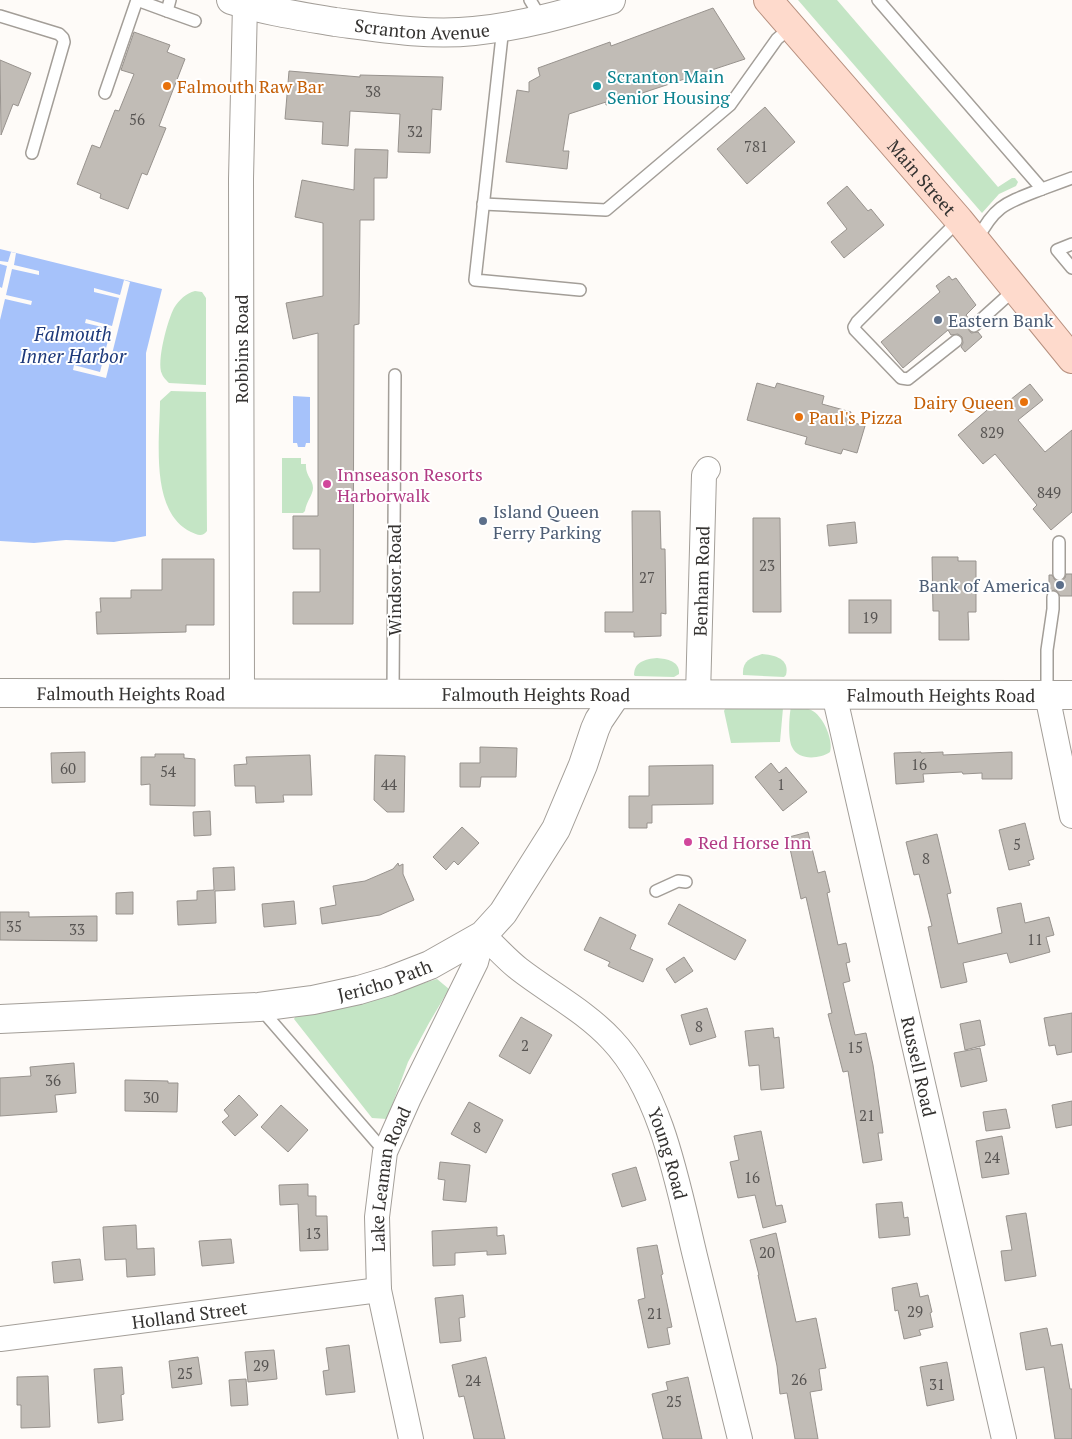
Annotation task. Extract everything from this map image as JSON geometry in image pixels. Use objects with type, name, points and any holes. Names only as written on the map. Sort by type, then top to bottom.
[{"type":"main road","name":"Main Street","points":[[768,0],[959,220],[1015,290],[1069,350]]},
{"type":"street","name":"Scranton Avenue","points":[[245,3],[310,18],[387,29],[431,32],[472,31],[503,27],[536,10],[611,0]]},
{"type":"street","name":"Robbins Road","points":[[242,693],[241,179],[245,3]]},
{"type":"street","name":"Benham Road","points":[[698,695],[704,475],[708,468]]},
{"type":"street","name":"Falmouth Heights Road","points":[[0,693],[1059,695]]},
{"type":"street","name":"Russell Road","points":[[834,694],[1004,1439]]},
{"type":"street","name":"Jericho Path","points":[[0,1019],[259,1007],[313,1000],[359,990],[430,965],[483,935],[503,913],[556,829],[580,773],[599,720],[616,695]]},
{"type":"street","points":[[1059,695],[1072,816]]},
{"type":"street","name":"Lake Leaman Road","points":[[411,1439],[379,1290],[377,1217],[385,1152],[409,1098],[476,962],[483,935]]},
{"type":"street","name":"Young Road","points":[[483,935],[518,968],[584,1014],[612,1040],[633,1067],[664,1137],[740,1439]]},
{"type":"street","name":"Holland Street","points":[[0,1339],[379,1290]]},
{"type":"lane","points":[[105,92],[137,0],[168,6],[195,21]]},
{"type":"lane","points":[[878,0],[1042,189]]},
{"type":"lane","points":[[0,16],[59,34],[64,42],[32,152]]},
{"type":"lane","points":[[503,27],[475,280],[580,290]]},
{"type":"lane","points":[[483,204],[606,210],[730,105],[778,40],[791,27]]},
{"type":"lane","points":[[976,242],[986,223],[1001,206],[1072,178]]},
{"type":"lane","points":[[956,341],[908,379],[904,380],[855,330],[854,326],[959,220]]},
{"type":"lane","points":[[1072,244],[1057,250],[1072,268]]},
{"type":"lane","points":[[974,326],[1015,290]]},
{"type":"lane","name":"Windsor Road","points":[[393,694],[395,375]]},
{"type":"lane","points":[[1056,544],[1056,574]]},
{"type":"lane","points":[[1056,596],[1058,624],[1047,650],[1059,695]]},
{"type":"lane","points":[[656,890],[678,881],[686,882]]},
{"type":"lane","points":[[259,1007],[385,1152]]},
{"type":"green space","points":[[798,0],[837,0],[998,187],[1012,178],[1015,178],[1018,182],[1016,186],[999,194],[982,213]]},
{"type":"green space","points":[[195,291],[202,292],[206,298],[206,385],[169,383],[163,375],[160,360],[166,331],[176,305],[186,295]]},
{"type":"green space","points":[[171,391],[206,392],[207,531],[202,535],[191,532],[178,522],[168,508],[163,492],[159,453],[160,401]]},
{"type":"green space","points":[[282,458],[301,458],[301,464],[306,464],[313,488],[303,513],[282,513]]},
{"type":"green space","points":[[762,654],[772,655],[784,662],[787,670],[786,675],[784,677],[743,675],[745,663]]},
{"type":"green space","points":[[657,658],[675,663],[679,674],[674,677],[634,675],[638,664],[648,659]]},
{"type":"green space","points":[[726,707],[783,708],[780,742],[731,743],[724,711]]},
{"type":"green space","points":[[791,707],[809,709],[820,717],[829,735],[830,752],[821,756],[804,757],[795,752],[790,739],[789,722]]},
{"type":"green space","points":[[437,979],[449,989],[408,1062],[387,1119],[372,1118],[294,1019],[298,1012],[382,996]]},
{"type":"water","name":"Falmouth Inner Harbor","points":[[0,249],[162,289],[146,353],[146,536],[114,542],[66,540],[34,543],[0,541]]},
{"type":"water","points":[[293,396],[310,397],[310,443],[306,443],[305,447],[298,447],[297,443],[293,443]]},
{"type":"pier","points":[[11,252],[16,253],[14,265],[39,271],[39,275],[12,269],[6,295],[32,301],[31,305],[5,299],[0,320],[0,287],[2,288],[7,266],[0,264],[0,261],[8,262]]},
{"type":"pier","points":[[124,280],[130,282],[106,378],[73,370],[74,365],[100,372],[103,360],[78,354],[78,350],[104,356],[111,329],[85,323],[86,319],[112,326],[119,298],[94,292],[94,288],[120,295]]},
{"type":"building","name":"Scranton Main Senior Housing","points":[[713,8],[745,59],[606,105],[606,102],[569,114],[563,151],[569,151],[567,169],[506,162],[517,90],[529,92],[529,82],[540,76],[538,68],[610,42],[611,46]]},
{"type":"building","points":[[134,32],[170,45],[167,52],[185,59],[159,126],[166,128],[147,175],[142,173],[128,209],[100,198],[101,194],[77,184],[92,145],[100,148],[115,110],[119,111],[134,74],[121,70]]},
{"type":"building","points":[[0,60],[31,73],[18,106],[13,104],[1,135]]},
{"type":"building","points":[[289,71],[360,77],[360,75],[443,77],[441,110],[432,109],[430,153],[398,152],[400,114],[350,111],[348,146],[322,144],[323,122],[285,119]]},
{"type":"building","points":[[765,107],[795,142],[747,184],[717,149]]},
{"type":"building","points":[[355,149],[388,150],[387,178],[374,178],[374,220],[360,220],[359,324],[354,325],[353,624],[293,624],[293,592],[320,592],[320,549],[293,549],[293,516],[318,516],[318,333],[293,339],[286,303],[323,296],[323,223],[295,217],[302,180],[354,190]]},
{"type":"building","points":[[847,186],[868,211],[871,209],[884,225],[844,258],[831,242],[847,229],[827,203]]},
{"type":"building","name":"Eastern Bank","points":[[949,276],[952,280],[956,278],[976,305],[966,315],[970,320],[967,327],[971,333],[978,332],[982,337],[965,352],[961,347],[963,343],[962,337],[958,334],[951,335],[948,330],[903,368],[881,342],[940,292],[936,286]]},
{"type":"building","name":"Paul's Pizza","points":[[757,383],[775,388],[777,383],[824,396],[822,404],[851,412],[848,421],[865,426],[857,453],[843,449],[841,454],[805,444],[807,437],[747,420]]},
{"type":"building","points":[[1030,384],[1043,400],[1018,420],[1045,452],[1072,430],[1072,512],[1051,530],[1033,509],[1037,505],[995,454],[983,464],[958,435],[1000,399],[1005,404]]},
{"type":"building","points":[[632,511],[660,511],[661,549],[665,549],[666,614],[661,613],[661,636],[634,637],[634,632],[605,632],[605,612],[633,612]]},
{"type":"building","points":[[753,518],[780,518],[781,612],[753,612]]},
{"type":"building","points":[[855,522],[857,543],[829,546],[827,525]]},
{"type":"building","points":[[932,557],[958,557],[958,561],[976,561],[976,612],[968,612],[969,640],[939,640],[939,611],[933,611]]},
{"type":"building","points":[[162,559],[214,559],[214,625],[186,625],[186,632],[97,634],[96,612],[101,612],[100,598],[131,598],[131,590],[162,590]]},
{"type":"building","points":[[1066,574],[1072,574],[1072,596],[1060,596],[1056,590],[1049,591],[1049,575],[1052,575],[1055,580],[1059,581],[1065,578]]},
{"type":"building","points":[[849,600],[891,600],[891,633],[849,633]]},
{"type":"building","points":[[480,747],[517,748],[516,777],[481,777],[480,787],[460,787],[460,763],[480,763]]},
{"type":"building","points":[[85,752],[85,782],[52,783],[51,753]]},
{"type":"building","points":[[943,752],[943,755],[1012,752],[1012,779],[982,779],[982,773],[963,774],[962,772],[923,774],[924,782],[896,784],[894,753]]},
{"type":"building","points":[[155,754],[184,754],[184,758],[195,759],[195,806],[150,805],[150,784],[141,785],[141,757],[155,757]]},
{"type":"building","points":[[310,755],[312,795],[283,795],[284,802],[256,803],[255,786],[235,786],[234,765],[247,764],[246,757]]},
{"type":"building","points":[[375,755],[405,756],[404,812],[387,812],[374,800]]},
{"type":"building","points":[[771,763],[779,773],[786,767],[807,792],[783,811],[755,777]]},
{"type":"building","points":[[713,765],[713,804],[652,805],[652,823],[647,823],[647,828],[629,828],[629,796],[649,796],[649,766]]},
{"type":"building","points":[[210,811],[211,835],[194,836],[193,812]]},
{"type":"building","points":[[1025,823],[1034,859],[1028,861],[1030,865],[1009,870],[999,830]]},
{"type":"building","points":[[462,827],[479,843],[458,865],[454,861],[446,870],[433,857]]},
{"type":"building","points":[[808,832],[818,873],[825,871],[830,892],[827,893],[838,945],[846,943],[850,962],[846,963],[850,981],[843,983],[855,1035],[866,1033],[873,1065],[883,1133],[878,1133],[882,1160],[863,1163],[848,1071],[843,1072],[828,1014],[832,1013],[806,897],[801,899],[789,837]]},
{"type":"building","points":[[937,834],[951,893],[947,894],[958,944],[1002,933],[997,908],[1021,903],[1025,923],[1049,917],[1054,935],[1046,937],[1050,952],[1010,963],[1007,953],[963,963],[967,982],[941,988],[928,927],[932,926],[919,874],[914,875],[906,842]]},
{"type":"building","points":[[398,863],[399,866],[403,864],[403,874],[414,900],[380,915],[322,924],[320,908],[336,905],[333,886],[365,881],[393,869]]},
{"type":"building","points":[[234,867],[235,890],[215,891],[216,923],[178,925],[177,901],[197,900],[197,891],[214,890],[213,868]]},
{"type":"building","points":[[133,892],[133,914],[116,914],[116,893]]},
{"type":"building","points":[[294,901],[296,924],[264,927],[262,904]]},
{"type":"building","points":[[679,904],[746,940],[735,960],[668,924]]},
{"type":"building","points":[[0,912],[29,912],[29,917],[97,916],[97,941],[0,940]]},
{"type":"building","points":[[600,917],[636,935],[630,949],[653,959],[643,982],[608,966],[610,962],[584,950]]},
{"type":"building","points":[[684,957],[693,971],[675,983],[666,969]]},
{"type":"building","points":[[707,1008],[716,1037],[690,1045],[681,1015]]},
{"type":"building","points":[[1072,1013],[1072,1052],[1057,1055],[1055,1045],[1049,1046],[1044,1018]]},
{"type":"building","points":[[521,1017],[552,1035],[530,1074],[499,1056]]},
{"type":"building","points":[[980,1020],[985,1045],[965,1050],[960,1024]]},
{"type":"building","points":[[773,1028],[774,1038],[779,1037],[784,1088],[761,1090],[759,1065],[749,1066],[745,1031]]},
{"type":"building","points":[[980,1048],[987,1081],[961,1087],[954,1053]]},
{"type":"building","points":[[74,1063],[76,1093],[55,1095],[57,1112],[0,1116],[0,1078],[31,1076],[30,1067]]},
{"type":"building","points":[[125,1080],[178,1083],[177,1112],[125,1111]]},
{"type":"building","points":[[239,1095],[258,1115],[235,1136],[222,1122],[229,1116],[224,1110]]},
{"type":"building","points":[[1072,1101],[1072,1125],[1056,1128],[1052,1105]]},
{"type":"building","points":[[469,1102],[503,1120],[486,1153],[451,1134]]},
{"type":"building","points":[[281,1105],[308,1130],[288,1152],[261,1127]]},
{"type":"building","points":[[1006,1109],[1010,1128],[986,1131],[983,1112]]},
{"type":"building","points":[[761,1131],[776,1206],[782,1205],[786,1222],[763,1228],[755,1195],[738,1198],[730,1162],[739,1160],[734,1136]]},
{"type":"building","points":[[1002,1136],[1009,1174],[982,1178],[976,1141]]},
{"type":"building","points":[[440,1162],[470,1165],[466,1202],[443,1200],[445,1180],[438,1179]]},
{"type":"building","points":[[636,1167],[646,1200],[622,1207],[612,1174]]},
{"type":"building","points":[[308,1184],[308,1196],[316,1196],[316,1216],[327,1216],[328,1250],[300,1251],[298,1204],[280,1205],[279,1185]]},
{"type":"building","points":[[902,1202],[904,1218],[908,1217],[910,1235],[879,1238],[876,1204]]},
{"type":"building","points":[[1026,1213],[1036,1276],[1005,1281],[1001,1251],[1012,1250],[1006,1216]]},
{"type":"building","points":[[136,1225],[137,1249],[154,1248],[155,1275],[127,1277],[126,1259],[105,1260],[103,1227]]},
{"type":"building","points":[[497,1227],[497,1236],[504,1235],[506,1254],[487,1255],[487,1251],[455,1253],[455,1265],[433,1266],[432,1231]]},
{"type":"building","points":[[776,1233],[796,1322],[816,1318],[826,1368],[819,1369],[822,1390],[810,1392],[818,1439],[795,1439],[787,1393],[780,1394],[777,1366],[750,1240]]},
{"type":"building","points":[[231,1239],[234,1263],[202,1266],[199,1241]]},
{"type":"building","points":[[657,1245],[672,1327],[667,1328],[670,1344],[648,1348],[638,1300],[645,1298],[637,1248]]},
{"type":"building","points":[[80,1259],[83,1280],[54,1283],[52,1262]]},
{"type":"building","points":[[917,1283],[920,1297],[928,1295],[933,1327],[919,1330],[921,1335],[904,1339],[898,1310],[895,1311],[892,1288]]},
{"type":"building","points":[[463,1295],[465,1317],[459,1318],[461,1341],[440,1343],[435,1298]]},
{"type":"building","points":[[1047,1328],[1051,1346],[1062,1344],[1070,1389],[1072,1389],[1072,1439],[1055,1439],[1044,1367],[1026,1370],[1020,1333]]},
{"type":"building","points":[[349,1345],[355,1392],[326,1395],[323,1371],[329,1370],[326,1348]]},
{"type":"building","points":[[274,1350],[277,1379],[248,1382],[245,1352]]},
{"type":"building","points":[[198,1357],[202,1384],[172,1388],[169,1361]]},
{"type":"building","points":[[486,1357],[505,1439],[474,1439],[464,1396],[459,1397],[452,1365]]},
{"type":"building","points":[[947,1362],[954,1400],[927,1406],[920,1367]]},
{"type":"building","points":[[122,1367],[124,1394],[121,1395],[123,1420],[98,1423],[94,1369]]},
{"type":"building","points":[[48,1376],[50,1427],[21,1428],[21,1405],[17,1405],[17,1377]]},
{"type":"building","points":[[688,1377],[702,1439],[663,1439],[652,1394],[668,1390],[666,1382]]},
{"type":"building","points":[[246,1379],[248,1405],[231,1406],[229,1380]]},
{"type":"place","name":"Falmouth Raw Bar","points":[[167,86]]},
{"type":"place","name":"Scranton Main Senior Housing","points":[[597,86]]},
{"type":"place","name":"Eastern Bank","points":[[938,320]]},
{"type":"place","name":"Dairy Queen","points":[[1024,402]]},
{"type":"place","name":"Paul's Pizza","points":[[799,417]]},
{"type":"place","name":"Innseason Resorts Harborwalk","points":[[327,484]]},
{"type":"place","name":"Island Queen Ferry Parking","points":[[483,521]]},
{"type":"place","name":"Bank of America","points":[[1060,585]]},
{"type":"place","name":"Red Horse Inn","points":[[688,842]]}]
